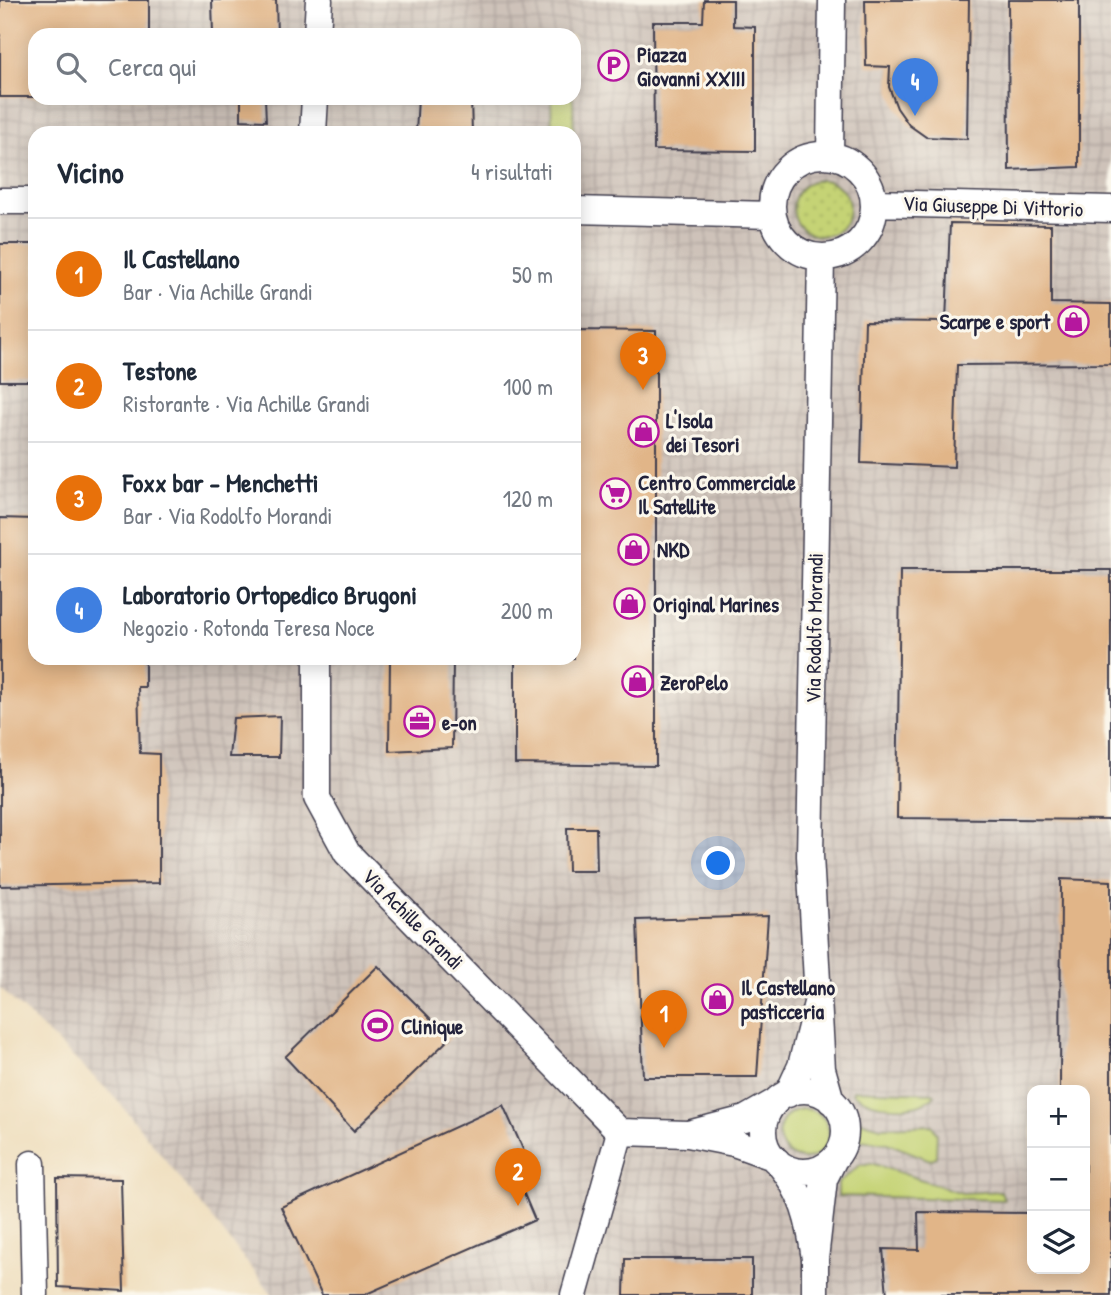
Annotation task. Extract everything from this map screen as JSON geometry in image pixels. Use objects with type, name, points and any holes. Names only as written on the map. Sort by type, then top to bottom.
[{"type":"street","points":[[317,28],[318,0]]},
{"type":"street","points":[[830,155],[832,0]]},
{"type":"street","points":[[313,126],[315,105]]},
{"type":"street","points":[[830,155],[859,168],[867,178],[875,203],[870,228],[854,248],[839,255],[821,258],[798,251],[786,242],[772,215],[772,199],[777,183],[786,170],[800,160],[830,155]]},
{"type":"street","points":[[0,201],[28,201]]},
{"type":"street","name":"Via Giuseppe Di Vittorio","points":[[875,203],[1111,209]]},
{"type":"street","points":[[581,210],[772,215]]},
{"type":"street","name":"Via Rodolfo Morandi","points":[[821,258],[810,856],[822,1069],[831,1101]]},
{"type":"street","name":"Via Achille Grandi","points":[[317,665],[317,798],[328,823],[347,853],[620,1132]]},
{"type":"street","name":"Via Rodolfo Morandi","points":[[784,1097],[802,1066],[818,999]]},
{"type":"street","points":[[688,1134],[745,1119],[784,1097],[808,1091],[831,1101],[841,1113],[845,1133],[839,1153],[832,1161],[822,1194],[815,1295]]},
{"type":"street","points":[[784,1097],[764,1122],[765,1140],[803,1201],[810,1221],[816,1259]]},
{"type":"street","points":[[574,1295],[620,1132],[688,1134],[734,1143],[774,1158],[787,1168],[805,1172],[832,1161]]},
{"type":"street","points":[[32,1164],[35,1295]]},
{"type":"shaded area","points":[[0,0],[1111,0],[1111,1295],[273,1295],[116,1098],[0,988]]},
{"type":"green space","points":[[551,105],[573,105],[574,126],[552,126]]},
{"type":"green space","points":[[821,180],[832,182],[841,188],[847,197],[847,219],[841,228],[832,234],[821,236],[810,234],[801,228],[795,219],[793,208],[795,197],[801,188],[810,182]]},
{"type":"green space","points":[[853,1090],[935,1095],[916,1105],[894,1107],[861,1098],[852,1093]]},
{"type":"green space","points":[[804,1109],[821,1117],[829,1134],[821,1151],[804,1159],[787,1151],[779,1134],[787,1117]]},
{"type":"green space","points":[[857,1120],[881,1127],[932,1125],[937,1134],[936,1157],[930,1160],[887,1143],[858,1140],[855,1133]]},
{"type":"green space","points":[[871,1163],[962,1193],[1001,1191],[1004,1200],[838,1196],[838,1183],[860,1165]]},
{"type":"building","points":[[0,0],[149,0],[149,28],[28,28],[28,97],[0,97]]},
{"type":"building","points":[[212,0],[276,0],[277,28],[213,28]]},
{"type":"building","points":[[704,0],[733,0],[733,26],[755,27],[755,151],[654,150],[653,22],[703,22]]},
{"type":"building","points":[[865,0],[969,0],[967,139],[926,137],[909,125],[897,108],[889,87],[890,67],[866,66]]},
{"type":"building","points":[[1008,0],[1079,0],[1079,167],[1009,170]]},
{"type":"building","points":[[241,105],[265,105],[266,121],[241,120]]},
{"type":"building","points":[[418,105],[471,105],[472,126],[416,126]]},
{"type":"building","points":[[950,223],[1051,225],[1051,303],[1111,304],[1111,364],[957,365],[954,467],[861,463],[865,321],[946,322]]},
{"type":"building","points":[[0,244],[28,244],[28,381],[0,381]]},
{"type":"building","name":"Centro Commerciale Il Satellite","points":[[581,330],[656,331],[656,766],[515,764],[515,665],[581,665]]},
{"type":"building","points":[[0,518],[28,519],[28,665],[145,665],[145,687],[138,687],[140,753],[159,754],[159,883],[0,886]]},
{"type":"building","points":[[900,570],[1111,570],[1111,820],[897,818]]},
{"type":"building","points":[[390,665],[453,665],[452,748],[389,751]]},
{"type":"building","points":[[280,716],[279,757],[229,757],[233,718]]},
{"type":"building","points":[[567,828],[596,828],[597,871],[568,871]]},
{"type":"building","points":[[1061,879],[1111,881],[1111,1295],[887,1295],[883,1249],[919,1250],[918,1212],[1027,1213],[1027,1274],[1090,1274],[1090,1085],[1060,1085]]},
{"type":"building","points":[[768,916],[757,1077],[643,1077],[637,920]]},
{"type":"building","points":[[378,966],[450,1038],[354,1131],[285,1057]]},
{"type":"building","points":[[503,1105],[536,1178],[521,1187],[535,1220],[364,1295],[322,1295],[281,1207]]},
{"type":"building","points":[[57,1178],[121,1179],[124,1291],[58,1287]]},
{"type":"building","points":[[625,1259],[752,1259],[752,1295],[624,1295]]},
{"type":"place","name":"Piazza Giovanni XXIII","points":[[614,66]]},
{"type":"place","name":"Laboratorio Ortopedico Brugoni","points":[[915,116]]},
{"type":"place","name":"Scarpe e sport","points":[[1073,321]]},
{"type":"place","name":"Foxx bar - Menchetti","points":[[643,390]]},
{"type":"place","name":"L'Isola dei Tesori","points":[[643,432]]},
{"type":"place","name":"Centro Commerciale Il Satellite","points":[[615,494]]},
{"type":"place","name":"NKD","points":[[634,549]]},
{"type":"place","name":"Original Marines","points":[[630,604]]},
{"type":"place","name":"ZeroPelo","points":[[637,682]]},
{"type":"place","name":"e-on","points":[[419,722]]},
{"type":"place","name":"Il Castellano pasticceria","points":[[718,999]]},
{"type":"place","name":"Clinique","points":[[378,1026]]},
{"type":"place","name":"Il Castellano","points":[[664,1048]]},
{"type":"place","name":"Testone","points":[[518,1206]]}]
